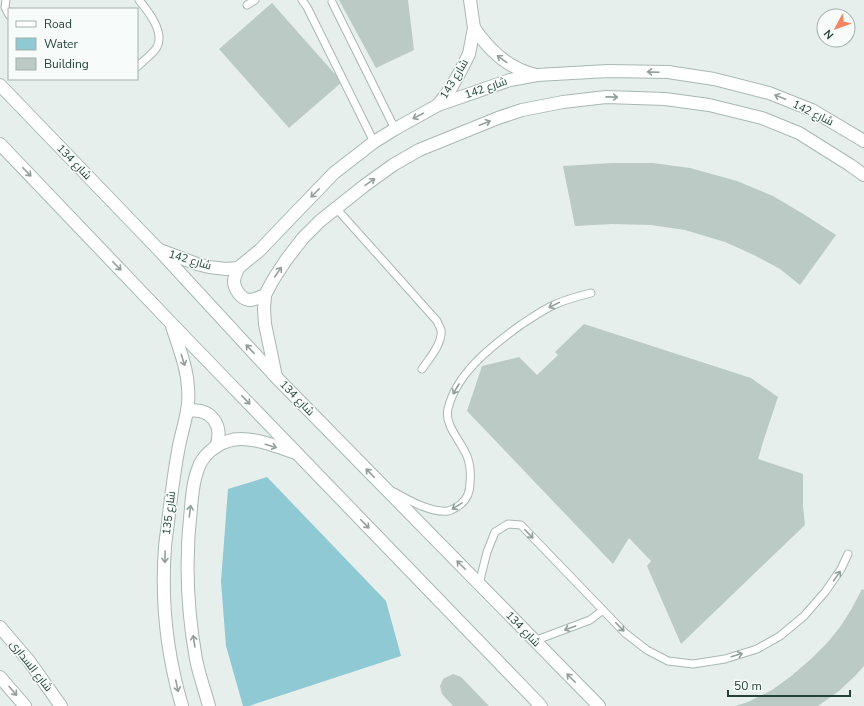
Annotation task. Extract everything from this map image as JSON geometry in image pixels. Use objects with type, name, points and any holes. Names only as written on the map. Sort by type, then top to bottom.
[{"type":"street","name":"شارع 143","points":[[438,105],[451,88],[469,54],[474,28],[470,0]]},
{"type":"street","name":"شارع 143","points":[[474,28],[487,46],[499,57],[515,68],[537,75]]},
{"type":"street","name":"شارع 142","points":[[158,249],[209,267],[238,268],[260,250],[334,173],[374,142],[395,128],[438,105],[510,80],[537,75],[608,71],[668,72],[714,79],[769,93],[812,110],[864,141]]},
{"type":"street","name":"شارع 134","points":[[0,85],[158,249],[276,377],[599,706]]},
{"type":"street","points":[[276,377],[265,324],[265,295],[273,280],[303,238],[320,221],[364,186],[418,150],[498,118],[522,110],[563,102],[606,97],[665,99],[709,105],[762,118],[798,134],[850,164],[864,175]]},
{"type":"street","points":[[0,144],[541,706]]},
{"type":"street","points":[[238,268],[234,280],[235,288],[241,296],[248,300],[256,299],[265,295]]},
{"type":"street","name":"شارع 135","points":[[171,323],[186,370],[188,389],[187,411],[174,477],[165,547],[164,602],[169,648],[182,706]]},
{"type":"street","points":[[187,411],[201,411],[208,414],[213,419],[219,432],[216,447]]},
{"type":"street","name":"شارع 135","points":[[209,706],[197,660],[189,610],[187,566],[188,528],[194,482],[198,468],[206,455],[228,440],[242,439],[255,441],[297,454]]},
{"type":"street","name":"شارع السدارى","points":[[0,627],[29,661],[62,706]]},
{"type":"street","points":[[0,677],[25,706]]},
{"type":"lane","points":[[6,0],[5,7],[8,13]]},
{"type":"lane","points":[[138,66],[156,48],[160,40],[158,30],[153,20],[139,0]]},
{"type":"lane","points":[[247,5],[255,0]]},
{"type":"lane","points":[[302,0],[307,7],[374,142]]},
{"type":"lane","points":[[332,2],[395,128]]},
{"type":"lane","points":[[336,208],[437,321],[441,330],[440,339],[436,348],[422,369]]},
{"type":"lane","points":[[384,487],[416,504],[436,510],[448,511],[462,503],[467,497],[470,486],[471,472],[467,457],[459,440],[449,426],[447,411],[454,391],[473,365],[500,340],[534,316],[556,303],[591,293]]},
{"type":"lane","points":[[480,584],[487,552],[495,532],[508,524],[521,525],[625,633],[647,650],[668,661],[693,664],[725,658],[757,649],[780,636],[804,616],[825,592],[841,569],[848,554]]},
{"type":"lane","points":[[534,640],[590,620],[603,610]]},
{"type":"water","points":[[267,477],[386,601],[401,656],[249,706],[243,706],[226,646],[221,582],[228,489]]},
{"type":"building","points":[[339,0],[408,0],[414,50],[376,68]]},
{"type":"building","points":[[272,3],[342,82],[289,128],[219,49]]},
{"type":"building","points":[[611,163],[653,163],[690,168],[737,181],[773,196],[836,235],[800,285],[780,269],[754,255],[725,242],[685,230],[651,225],[612,224],[575,226],[563,166]]},
{"type":"building","points":[[584,324],[751,378],[778,397],[758,459],[803,474],[803,506],[805,525],[681,644],[647,566],[651,561],[629,538],[613,564],[467,411],[482,366],[519,357],[537,375],[558,355],[555,352]]},
{"type":"building","points":[[862,589],[864,590],[864,666],[839,691],[818,706],[735,706],[748,702],[772,690],[811,659],[840,627]]},
{"type":"building","points":[[453,674],[461,677],[489,706],[453,706],[442,694],[440,686],[443,679]]}]
